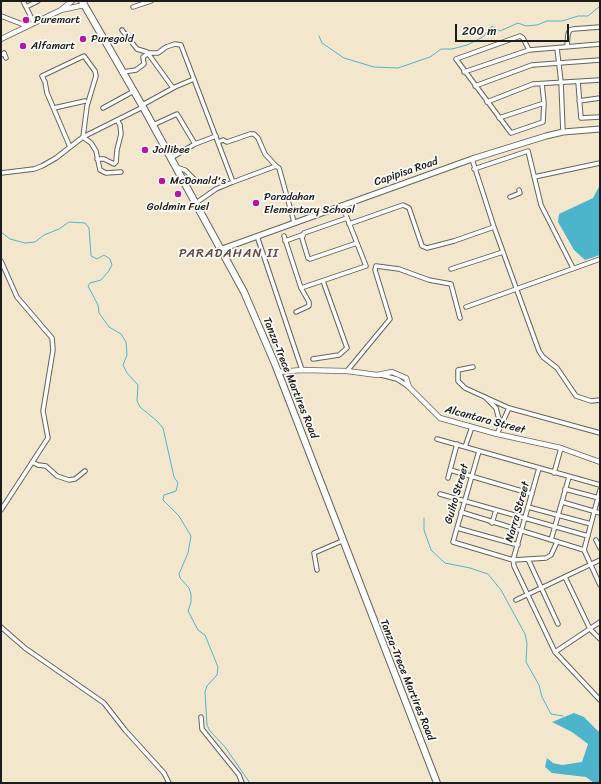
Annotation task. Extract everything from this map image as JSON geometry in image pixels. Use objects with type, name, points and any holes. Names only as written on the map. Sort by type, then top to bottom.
[{"type":"main road","name":"Tanza-Trece Martires Road","points":[[83,2],[124,72],[222,249],[244,292],[278,372],[342,541],[437,783]]},
{"type":"main road","name":"Capipisa Road","points":[[222,249],[472,159],[563,132],[600,129]]},
{"type":"street","points":[[23,1],[34,24]]},
{"type":"street","points":[[26,7],[38,1]]},
{"type":"street","points":[[61,10],[72,1]]},
{"type":"street","points":[[134,7],[151,1]]},
{"type":"street","points":[[1,39],[61,10],[83,2]]},
{"type":"street","points":[[1,16],[27,26]]},
{"type":"street","points":[[568,46],[568,34],[573,28],[600,27]]},
{"type":"street","points":[[122,30],[137,49],[145,51],[148,54],[160,68],[173,88]]},
{"type":"street","points":[[529,50],[523,38],[520,36],[456,59],[474,86],[511,133],[543,122],[544,103],[542,84]]},
{"type":"street","points":[[124,72],[136,70],[144,64],[143,57],[148,54],[158,53],[166,46],[179,44],[183,47],[233,182]]},
{"type":"street","points":[[464,72],[529,50],[600,44]]},
{"type":"street","points":[[557,48],[561,82],[563,132]]},
{"type":"street","points":[[1,55],[4,54],[6,58]]},
{"type":"street","points":[[70,147],[47,93],[42,76],[84,56],[95,71],[96,76],[88,106],[84,137]]},
{"type":"street","points":[[474,86],[532,65],[600,60]]},
{"type":"street","points":[[1,174],[34,170],[56,158],[84,137],[143,107],[144,104],[173,88],[194,79]]},
{"type":"street","points":[[487,102],[533,84],[600,80]]},
{"type":"street","points":[[578,82],[581,118],[600,117]]},
{"type":"street","points":[[103,108],[134,91]]},
{"type":"street","points":[[579,101],[600,98]]},
{"type":"street","points":[[54,108],[84,101]]},
{"type":"street","points":[[499,118],[544,103]]},
{"type":"street","points":[[153,125],[177,114],[195,144]]},
{"type":"street","points":[[97,159],[104,159],[114,164],[116,162],[121,134],[120,125],[117,120]]},
{"type":"street","points":[[218,142],[223,140],[227,142],[250,134],[254,134],[258,138],[266,154],[279,168],[294,222]]},
{"type":"street","points":[[171,158],[195,144],[216,136]]},
{"type":"street","points":[[84,137],[92,143],[96,151],[100,170],[106,173],[121,172]]},
{"type":"street","points":[[474,169],[528,151],[541,205],[573,268]]},
{"type":"street","points":[[472,159],[494,227],[539,351],[543,358],[557,368],[576,396],[591,401],[600,400]]},
{"type":"street","points":[[534,177],[600,163]]},
{"type":"street","points":[[196,203],[216,189],[276,166]]},
{"type":"street","points":[[176,167],[185,170],[195,180]]},
{"type":"street","points":[[510,197],[520,193],[518,190]]},
{"type":"street","points":[[301,288],[366,266],[342,205]]},
{"type":"street","points":[[349,224],[403,205],[408,208],[422,246],[427,248],[454,241],[494,227]]},
{"type":"street","points":[[285,241],[347,218]]},
{"type":"street","points":[[302,235],[310,259],[357,242]]},
{"type":"street","points":[[257,236],[302,370]]},
{"type":"street","points":[[284,236],[301,288],[305,293],[309,306],[296,312]]},
{"type":"street","points":[[451,269],[503,252]]},
{"type":"street","points":[[466,307],[600,259]]},
{"type":"street","points":[[1,261],[17,297],[52,338],[53,350],[43,411],[48,438],[1,510]]},
{"type":"street","points":[[347,371],[390,319],[374,267],[376,266],[399,269],[430,280],[451,284],[460,318]]},
{"type":"street","points":[[314,359],[339,355],[347,348],[323,281]]},
{"type":"street","points":[[473,367],[459,369],[458,381],[465,388],[509,408],[600,433]]},
{"type":"street","name":"Alcantara Street","points":[[278,372],[302,370],[347,371],[377,375],[392,372],[406,378],[409,387],[440,418],[497,434],[561,448],[600,462]]},
{"type":"street","points":[[483,395],[496,408],[501,427]]},
{"type":"street","points":[[497,434],[509,408]]},
{"type":"street","points":[[465,447],[472,427]]},
{"type":"street","points":[[437,439],[600,485]]},
{"type":"street","points":[[448,478],[457,444]]},
{"type":"street","points":[[554,473],[561,448]]},
{"type":"street","name":"Guiho Street","points":[[479,451],[453,542],[514,560]]},
{"type":"street","points":[[32,462],[38,466],[46,466],[56,476],[69,480],[75,479],[85,471]]},
{"type":"street","name":"Narra Street","points":[[514,560],[540,468]]},
{"type":"street","points":[[450,470],[532,494]]},
{"type":"street","points":[[552,540],[557,515],[569,477]]},
{"type":"street","points":[[565,488],[599,498]]},
{"type":"street","points":[[600,490],[584,550],[600,585]]},
{"type":"street","points":[[440,494],[588,536]]},
{"type":"street","points":[[562,502],[600,513]]},
{"type":"street","points":[[528,507],[591,524]]},
{"type":"street","points":[[492,523],[496,510]]},
{"type":"street","points":[[461,512],[521,532],[584,550]]},
{"type":"street","points":[[457,528],[518,545]]},
{"type":"street","points":[[596,540],[600,548]]},
{"type":"street","points":[[317,570],[313,555],[314,552],[342,541]]},
{"type":"street","points":[[557,542],[550,556],[514,560],[514,566],[555,652],[600,700]]},
{"type":"street","points":[[528,559],[558,624]]},
{"type":"street","points":[[516,600],[600,560]]},
{"type":"street","points":[[565,576],[590,629],[600,639]]},
{"type":"street","points":[[555,652],[600,622]]},
{"type":"street","points":[[1,626],[25,648],[104,703],[125,730],[164,773],[169,783]]},
{"type":"street","points":[[201,717],[202,729],[239,775],[242,783]]},
{"type":"water","points":[[600,185],[600,255],[585,260],[574,250],[558,222],[559,214],[593,198]]},
{"type":"water","points":[[574,713],[584,717],[598,731],[600,730],[600,783],[594,783],[586,777],[552,773],[545,767],[547,758],[553,763],[562,765],[582,762],[588,744],[572,732],[552,722]]},
{"type":"waterway","points":[[319,36],[322,43],[344,58],[374,67],[398,68],[430,57],[441,49],[452,49],[467,45],[483,37],[492,26],[500,31],[518,23],[526,26],[537,25],[547,21],[562,21],[578,16],[588,16],[600,6]]},
{"type":"waterway","points":[[1,232],[10,239],[25,243],[35,242],[44,235],[59,229],[69,222],[85,223],[89,228],[91,256],[97,259],[104,255],[110,259],[112,265],[108,272],[101,280],[90,283],[88,286],[98,305],[99,313],[109,327],[121,334],[126,342],[127,355],[123,365],[127,373],[138,385],[137,401],[140,407],[163,428],[174,477],[178,483],[176,491],[164,495],[163,500],[179,516],[191,536],[188,553],[179,574],[180,578],[189,588],[191,594],[191,602],[188,611],[198,630],[205,635],[218,667],[217,675],[207,686],[205,692],[207,725],[210,731],[225,747],[250,783]]},
{"type":"waterway","points":[[424,518],[424,530],[431,550],[445,563],[470,568],[488,574],[501,590],[525,634],[527,643],[526,662],[539,685],[542,697],[551,714],[563,716]]},
{"type":"place","name":"Puremart","points":[[26,20]]},
{"type":"place","name":"Puregold","points":[[83,39]]},
{"type":"place","name":"Alfamart","points":[[23,46]]},
{"type":"place","name":"Jollibee","points":[[145,150]]},
{"type":"place","name":"McDonald's","points":[[162,181]]},
{"type":"place","name":"Goldmin Fuel","points":[[178,194]]},
{"type":"place","name":"Paradahan Elementary School","points":[[256,203]]},
{"type":"district","name":"PARADAHAN II","points":[[229,254]]}]
